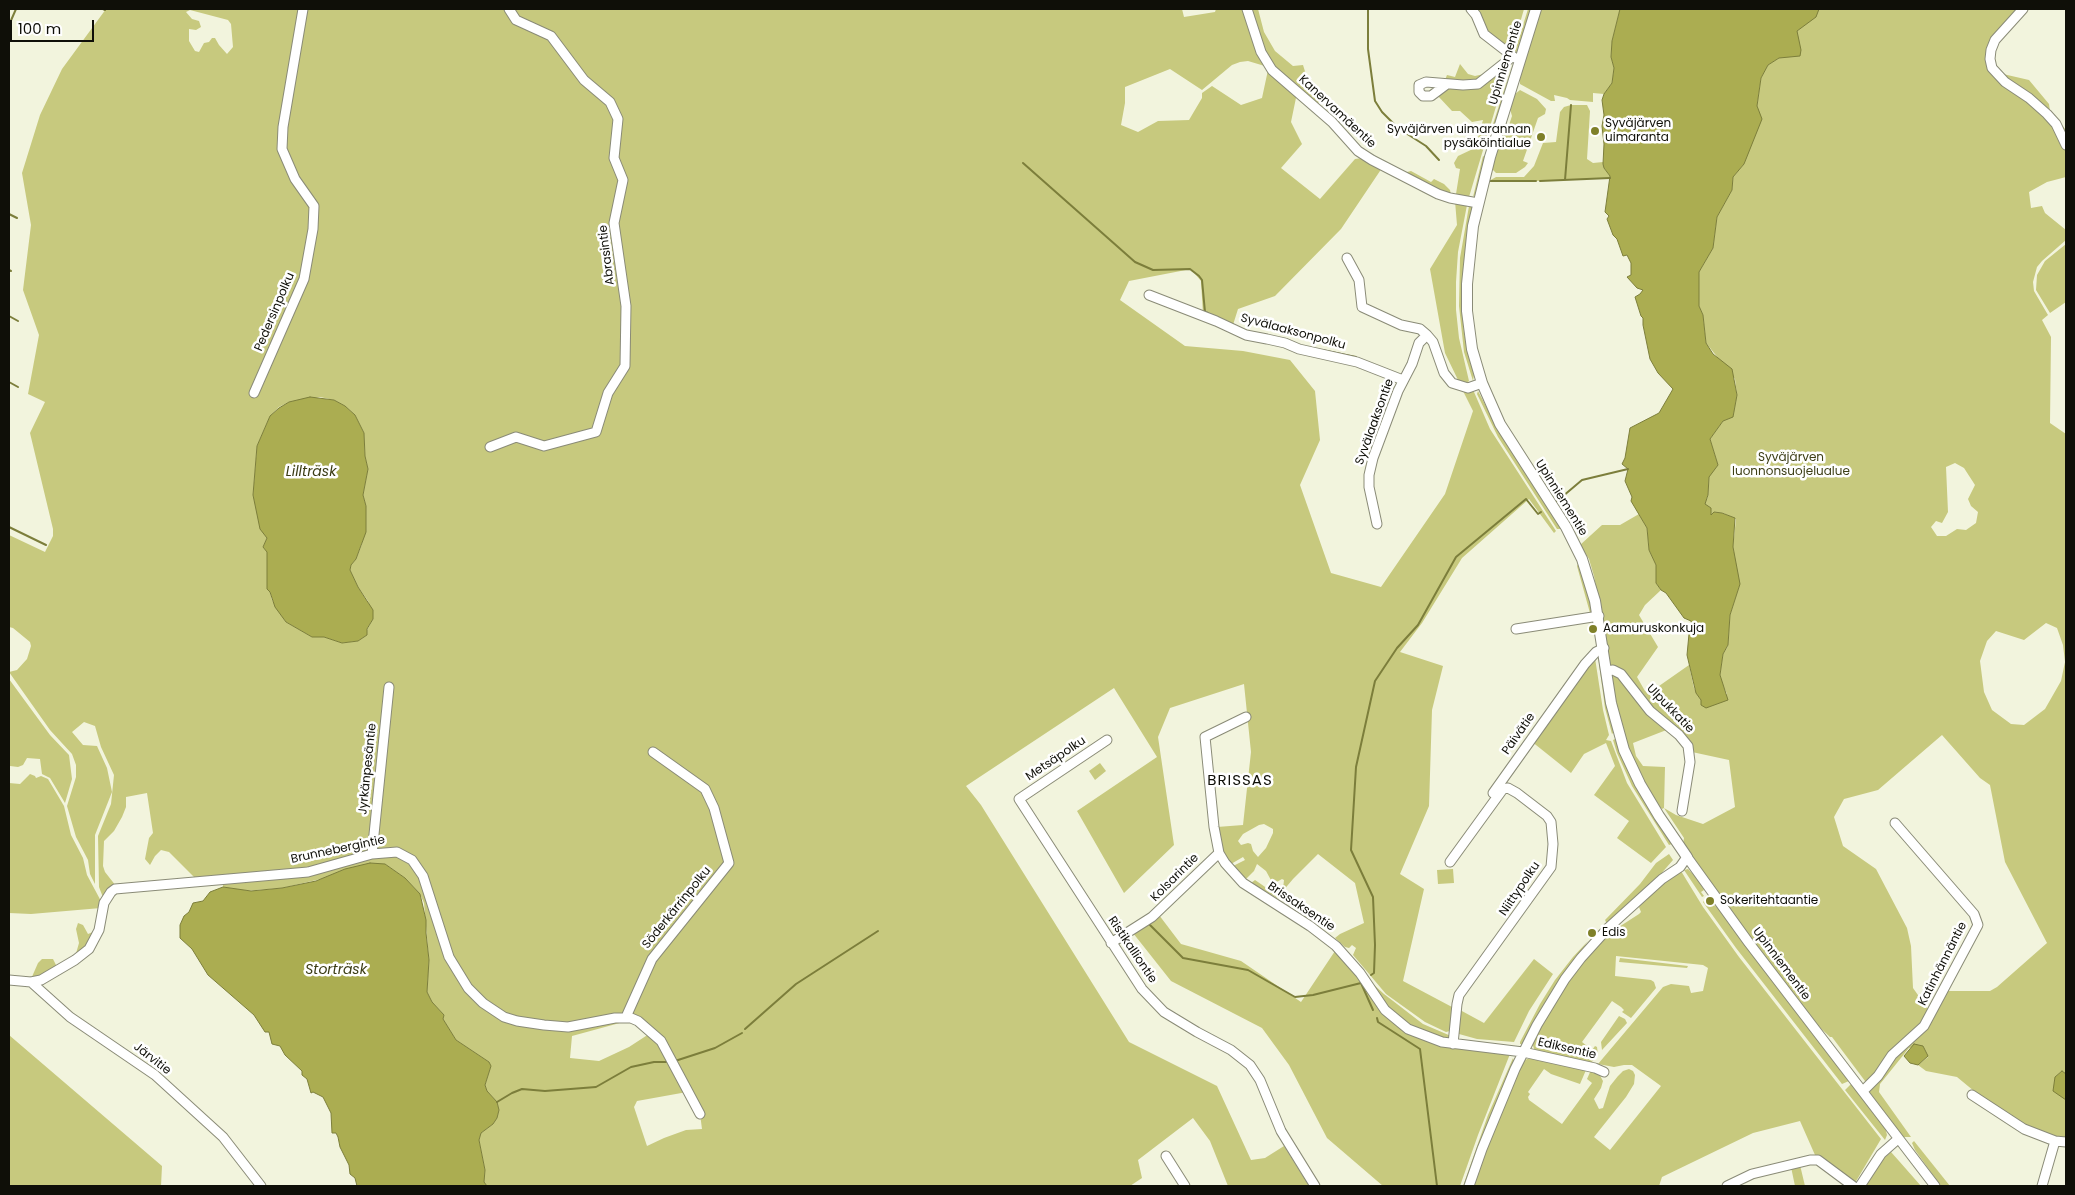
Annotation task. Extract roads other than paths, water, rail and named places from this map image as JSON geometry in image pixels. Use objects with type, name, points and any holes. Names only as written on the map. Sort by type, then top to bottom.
[{"type":"main road","name":"Upinniementie","points":[[1536,9],[1516,59],[1478,203],[1470,246],[1467,302],[1472,348],[1482,383],[1500,424],[1576,545],[1589,577],[1599,616],[1616,723],[1631,765],[1659,816],[1687,857]]},
{"type":"street","name":"Pedersinpolku","points":[[254,393],[304,279],[313,229],[314,206],[295,179],[282,149],[283,127],[303,9]]},
{"type":"street","name":"Abrasintie","points":[[490,447],[516,437],[544,446],[596,432],[608,393],[625,366],[626,306],[614,223],[623,180],[614,158],[618,119],[610,102],[584,80],[551,36],[516,20],[509,9]]},
{"type":"street","name":"Kanervamäentie","points":[[1247,9],[1261,52],[1272,70],[1332,122],[1358,151],[1438,194],[1478,203]]},
{"type":"street","points":[[1470,9],[1476,15],[1484,34],[1516,59]]},
{"type":"street","points":[[2023,9],[1996,40],[1991,50],[1992,68],[2005,82],[2029,98],[2047,114],[2056,124],[2066,145]]},
{"type":"street","points":[[1446,84],[1478,84],[1491,76],[1503,63],[1516,59]]},
{"type":"street","points":[[1348,258],[1359,280],[1362,307],[1401,324],[1420,329],[1433,342],[1444,373],[1452,383],[1468,388],[1482,383]]},
{"type":"street","name":"Syvälaaksonpolku","points":[[1149,295],[1216,321],[1246,335],[1357,362],[1403,380]]},
{"type":"street","name":"Syvälaaksontie","points":[[1377,524],[1369,487],[1369,474],[1393,403],[1419,342],[1427,335]]},
{"type":"street","points":[[1516,629],[1599,616]]},
{"type":"street","name":"Päivätie","points":[[1464,840],[1463,834],[1540,725],[1591,656],[1604,648]]},
{"type":"street","name":"Ulpukkatie","points":[[1607,671],[1613,670],[1621,674],[1650,710],[1679,735],[1688,746],[1690,762],[1682,811]]},
{"type":"street","name":"Jyrkänpesäntie","points":[[372,854],[389,687]]},
{"type":"street","name":"Kolsarintie","points":[[1111,943],[1152,917],[1218,853],[1205,736],[1246,717]]},
{"type":"street","name":"Metsäpolku","points":[[1019,798],[1107,740]]},
{"type":"street","name":"Söderkärrinpolku","points":[[626,1018],[652,959],[728,863],[714,808],[705,788],[653,752]]},
{"type":"street","name":"Niittypolku","points":[[1450,862],[1501,790],[1508,788],[1550,819],[1553,844],[1552,863],[1527,903],[1460,995],[1456,1004],[1453,1044]]},
{"type":"street","name":"Ristikalliontie","points":[[1019,798],[1142,989],[1164,1012],[1231,1050],[1250,1065],[1260,1080],[1281,1131],[1315,1186]]},
{"type":"street","name":"Katinhännäntie","points":[[1863,1090],[1878,1076],[1892,1056],[1924,1026],[1978,925],[1974,914],[1895,822]]},
{"type":"street","name":"Brunnebergintie","points":[[31,982],[50,975],[89,949],[99,930],[104,903],[110,892],[115,889],[308,872],[372,854],[397,852],[408,857],[416,864],[423,876],[449,957],[458,973],[474,994],[500,1016],[517,1022],[568,1027],[626,1018]]},
{"type":"street","name":"Brissaksentie","points":[[1218,853],[1230,869],[1251,889],[1304,922],[1336,946],[1353,964],[1385,1010],[1395,1020],[1423,1037],[1453,1044],[1523,1052]]},
{"type":"street","points":[[1469,1186],[1482,1149],[1523,1052],[1552,998],[1581,958],[1609,927],[1662,879],[1676,861],[1687,857]]},
{"type":"street","name":"Upinniementie","points":[[1687,857],[1749,944],[1935,1186]]},
{"type":"street","points":[[9,980],[31,982]]},
{"type":"street","name":"Järvitie","points":[[31,982],[70,1017],[155,1075],[223,1137],[261,1186]]},
{"type":"street","points":[[626,1018],[643,1024],[661,1041],[700,1114]]},
{"type":"street","name":"Ediksentie","points":[[1523,1052],[1595,1068],[1604,1072]]},
{"type":"street","points":[[1972,1095],[2024,1129],[2055,1141],[2066,1142]]},
{"type":"street","points":[[1860,1186],[1881,1154],[1898,1139]]},
{"type":"street","points":[[2042,1186],[2055,1141]]},
{"type":"street","points":[[1166,1156],[1185,1186]]},
{"type":"street","points":[[1727,1186],[1752,1174],[1810,1160],[1818,1160],[1853,1186]]},
{"type":"water","points":[[1620,9],[1819,9],[1816,17],[1797,31],[1801,50],[1800,56],[1779,58],[1768,65],[1761,78],[1757,106],[1762,119],[1744,164],[1733,177],[1732,190],[1717,217],[1713,248],[1699,272],[1699,306],[1703,315],[1706,343],[1713,354],[1732,369],[1737,395],[1733,417],[1723,421],[1710,439],[1718,465],[1709,477],[1708,495],[1705,504],[1711,508],[1711,515],[1714,512],[1722,513],[1735,518],[1733,547],[1740,584],[1730,615],[1728,645],[1723,654],[1720,675],[1728,700],[1706,708],[1701,705],[1701,700],[1696,693],[1687,655],[1689,634],[1692,626],[1691,621],[1684,618],[1666,593],[1656,583],[1656,565],[1649,550],[1647,528],[1631,501],[1632,497],[1625,481],[1628,469],[1622,464],[1625,458],[1630,428],[1659,413],[1673,389],[1658,373],[1650,359],[1643,318],[1635,297],[1643,290],[1637,288],[1627,277],[1631,275],[1631,263],[1627,255],[1623,256],[1607,219],[1609,216],[1605,212],[1610,176],[1603,164],[1604,144],[1602,126],[1604,115],[1602,100],[1612,83],[1614,68],[1611,57],[1612,41]]},
{"type":"water","name":"Lillträsk","points":[[310,397],[334,400],[345,406],[355,415],[364,433],[365,456],[368,469],[363,495],[366,506],[366,532],[350,570],[358,587],[373,610],[373,619],[367,629],[367,635],[358,641],[342,643],[324,637],[312,637],[286,622],[275,607],[270,592],[267,589],[267,552],[263,547],[267,538],[260,529],[253,495],[257,446],[270,416],[289,402]]},
{"type":"water","name":"Storträsk","points":[[370,863],[385,864],[405,878],[420,894],[426,920],[429,960],[427,992],[432,1002],[444,1015],[443,1019],[456,1040],[489,1062],[491,1066],[485,1085],[487,1091],[497,1102],[499,1110],[493,1124],[481,1133],[479,1140],[485,1170],[484,1182],[487,1186],[357,1186],[355,1178],[350,1174],[349,1165],[340,1147],[338,1137],[336,1133],[332,1133],[331,1113],[323,1097],[313,1092],[311,1093],[307,1079],[302,1075],[302,1071],[285,1055],[280,1046],[272,1044],[269,1032],[265,1032],[254,1015],[208,975],[192,949],[180,938],[180,925],[184,916],[189,912],[193,903],[203,901],[210,892],[223,887],[251,891],[282,888],[316,881],[345,869]]},
{"type":"water","points":[[1914,1044],[1923,1046],[1928,1056],[1918,1065],[1910,1063],[1904,1056]]},
{"type":"water","points":[[2062,1071],[2066,1074],[2066,1100],[2053,1091],[2055,1077]]},
{"type":"waterway","points":[[9,25],[16,9]]},
{"type":"waterway","points":[[1368,9],[1368,49],[1375,101],[1382,112],[1398,128],[1426,146],[1439,160]]},
{"type":"waterway","points":[[1565,180],[1571,105]]},
{"type":"waterway","points":[[1023,163],[1135,262],[1153,270],[1190,269],[1199,276],[1202,280],[1205,312],[1208,313]]},
{"type":"waterway","points":[[1540,181],[1610,178]]},
{"type":"waterway","points":[[1489,181],[1536,181]]},
{"type":"waterway","points":[[9,214],[17,218]]},
{"type":"waterway","points":[[9,316],[18,321]]},
{"type":"waterway","points":[[1322,350],[1356,357]]},
{"type":"waterway","points":[[9,382],[18,387]]},
{"type":"waterway","points":[[1556,502],[1582,480],[1628,469]]},
{"type":"waterway","points":[[1371,975],[1374,973],[1375,945],[1373,897],[1351,850],[1356,767],[1375,681],[1397,648],[1418,625],[1456,557],[1526,499],[1538,514],[1541,512]]},
{"type":"waterway","points":[[9,527],[46,545]]},
{"type":"waterway","points":[[1150,925],[1183,958],[1248,970],[1295,997],[1313,995],[1361,983],[1373,1010]]},
{"type":"waterway","points":[[745,1029],[796,984],[878,931]]},
{"type":"waterway","points":[[1377,1018],[1378,1022],[1420,1049],[1437,1186]]},
{"type":"waterway","points":[[675,1061],[715,1048],[742,1033]]},
{"type":"waterway","points":[[497,1102],[522,1089],[545,1091],[596,1087],[631,1067],[654,1062],[669,1062]]},
{"type":"place","name":"Syväjärven uimaranta","points":[[1595,131]]},
{"type":"place","name":"Syväjärven uimarannan pysäköintialue","points":[[1541,137]]},
{"type":"place","name":"Aamuruskonkuja","points":[[1593,629]]},
{"type":"place","name":"Sokeritehtaantie","points":[[1710,901]]},
{"type":"place","name":"Edis","points":[[1592,933]]},
{"type":"district","name":"BRISSAS","points":[[1240,781]]},
{"type":"park label","name":"Syväjärven luonnonsuojelualue","points":[[1791,465]]}]
